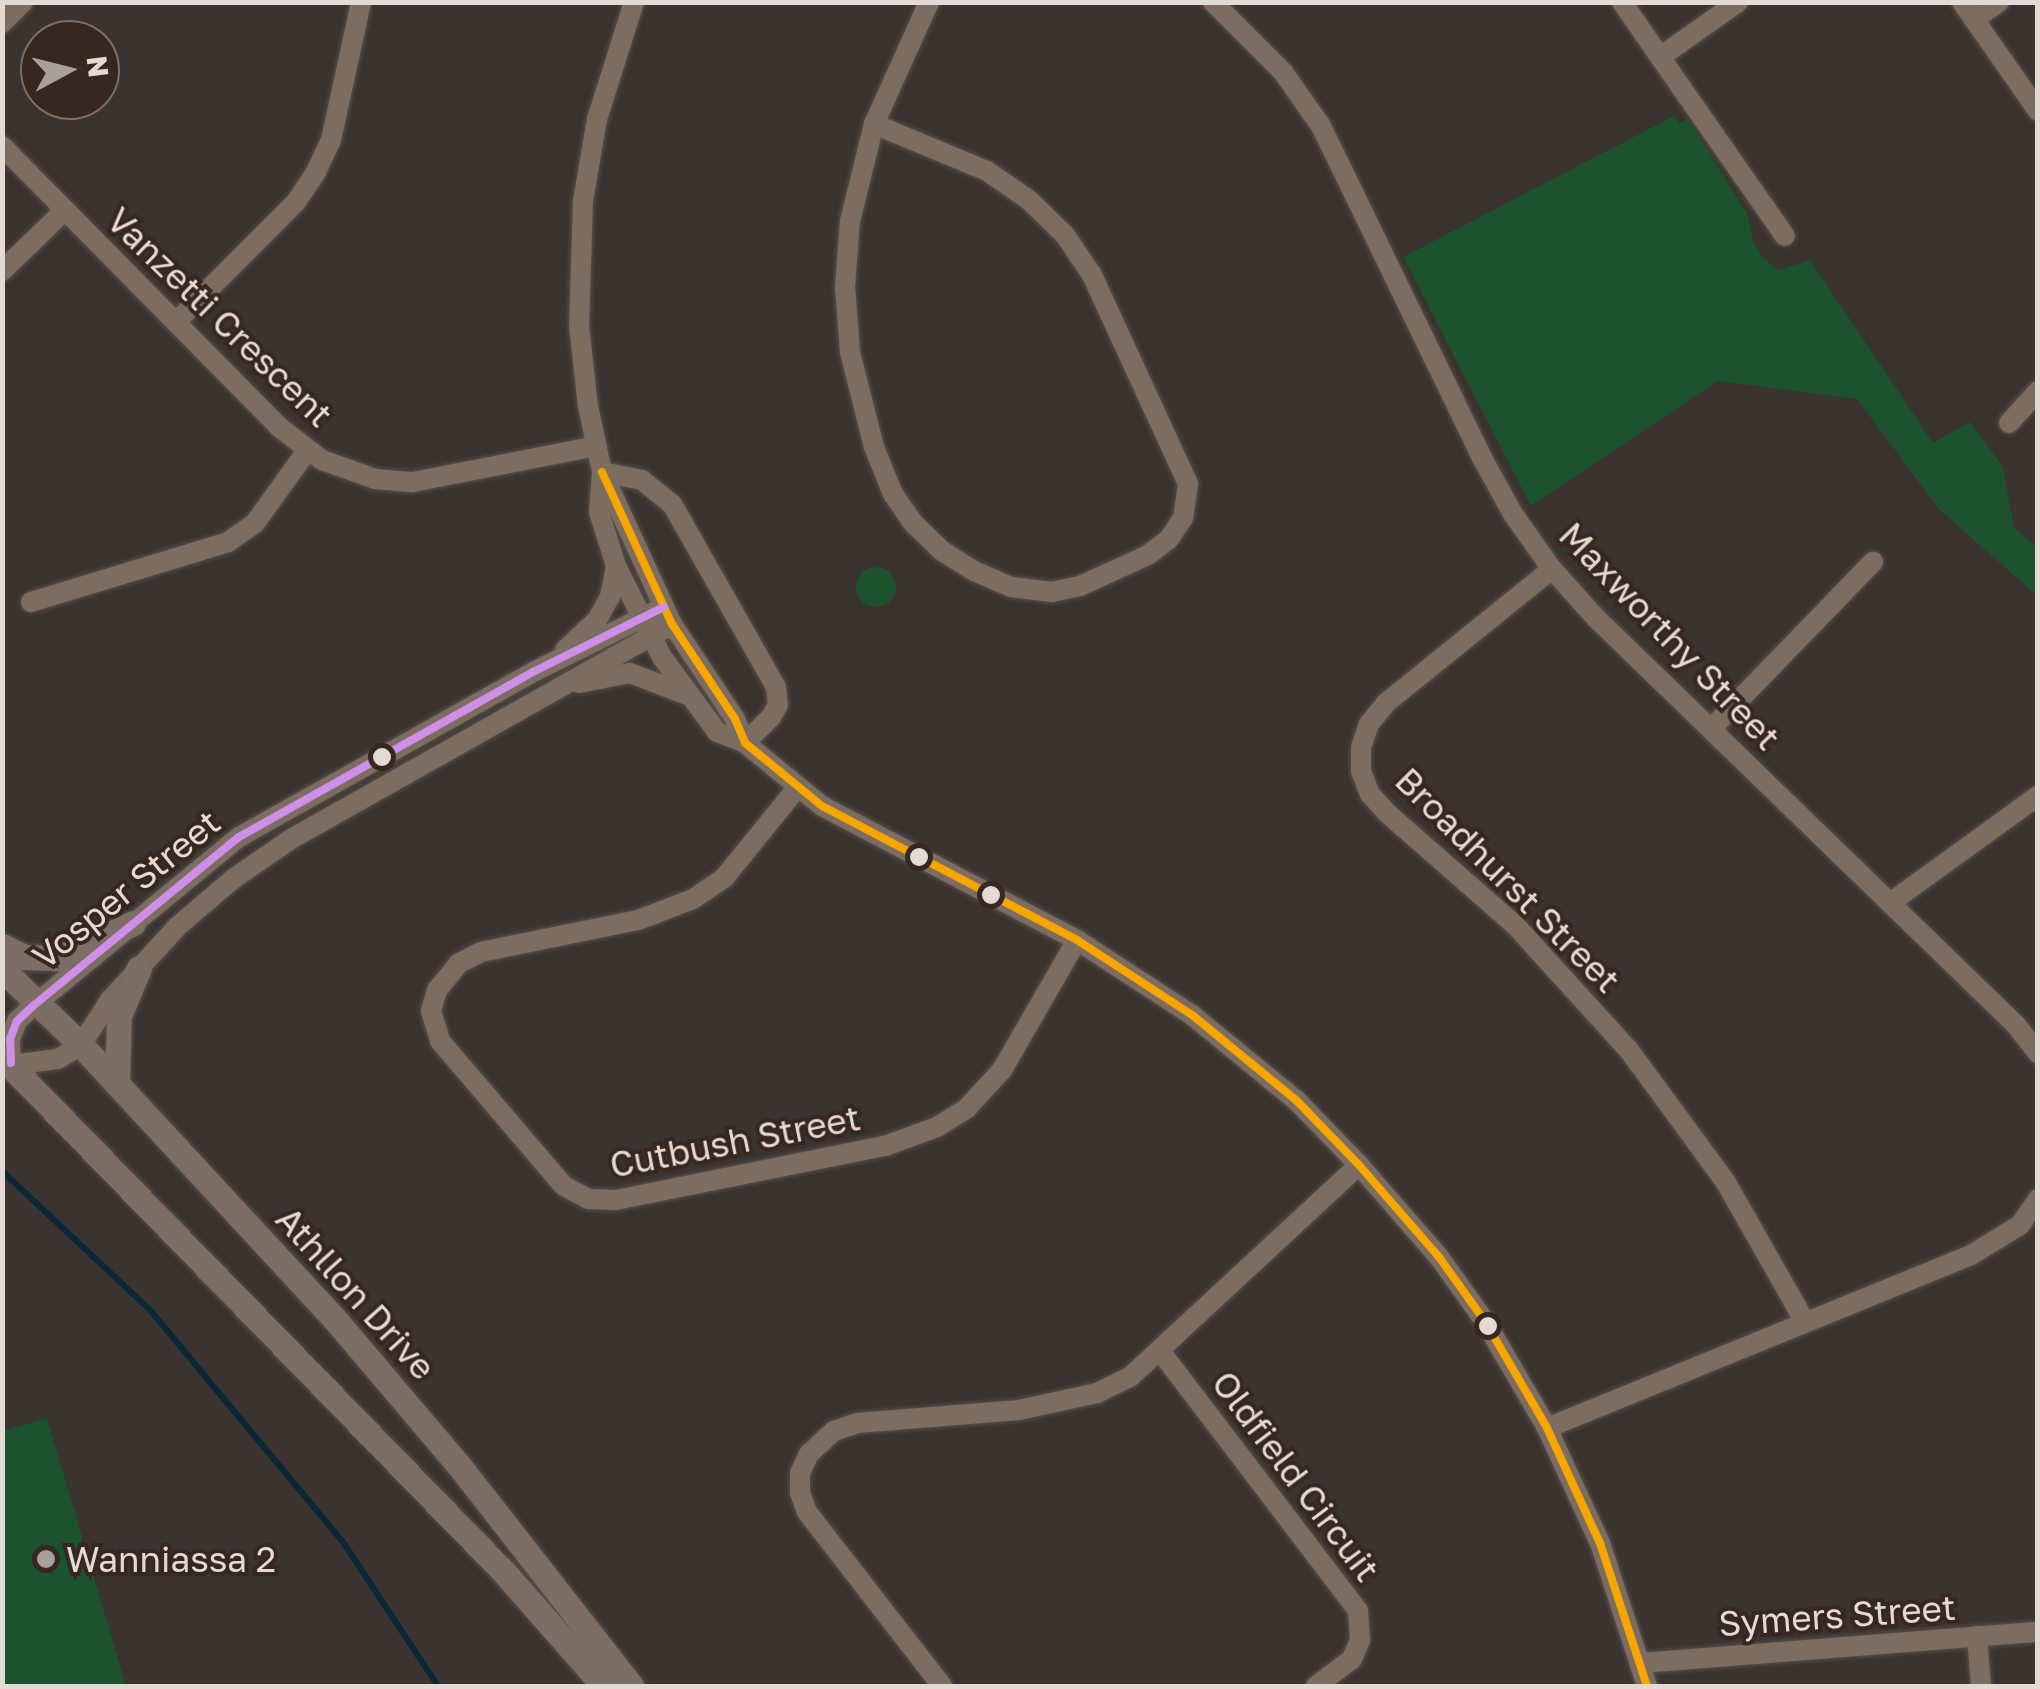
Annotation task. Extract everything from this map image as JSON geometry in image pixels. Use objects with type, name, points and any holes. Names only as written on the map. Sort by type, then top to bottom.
[{"type":"main road","points":[[2,946],[25,957],[59,958],[133,923]]},
{"type":"main road","points":[[117,1084],[118,1016],[139,968]]},
{"type":"main road","name":"Athllon Drive","points":[[2,969],[81,1045],[334,1317],[632,1686]]},
{"type":"main road","points":[[7,1061],[502,1570],[604,1686]]},
{"type":"street","points":[[2,23],[24,2]]},
{"type":"street","points":[[176,322],[296,202],[316,172],[330,140],[361,2]]},
{"type":"street","points":[[634,2],[600,106],[582,201],[578,324],[596,446],[602,472],[668,615],[736,719],[745,742]]},
{"type":"street","points":[[874,124],[939,147],[1001,180],[1065,235],[1092,275],[1188,484],[1183,518],[1169,539],[1148,555],[1080,586],[1052,592],[1010,587],[941,550],[914,524],[894,494],[863,416],[850,352],[846,286],[850,221],[874,124],[930,2]]},
{"type":"street","name":"Maxworthy Street","points":[[1213,2],[1283,72],[1321,126],[1480,456],[1512,514],[1552,569],[2016,1025],[2038,1053]]},
{"type":"street","points":[[1622,2],[1785,236]]},
{"type":"street","points":[[1660,57],[1738,2]]},
{"type":"street","points":[[1998,2],[1968,11],[2038,111]]},
{"type":"street","name":"Vanzetti Crescent","points":[[2,146],[307,451],[356,474],[413,482],[452,478],[596,446]]},
{"type":"street","points":[[2,271],[65,210]]},
{"type":"street","points":[[2009,423],[2038,391]]},
{"type":"street","points":[[31,602],[228,542],[255,523],[307,451]]},
{"type":"street","points":[[602,472],[598,512],[616,566],[644,628],[687,695],[717,732],[745,742],[797,788],[876,838],[1077,940],[1228,1042],[1360,1164],[1439,1256],[1486,1323],[1547,1428],[1600,1543],[1647,1686]]},
{"type":"street","points":[[602,472],[642,480],[672,504],[776,687],[778,704],[772,717],[745,742]]},
{"type":"street","points":[[1711,729],[1873,562]]},
{"type":"street","points":[[535,672],[580,640],[597,620],[610,597],[616,566]]},
{"type":"street","name":"Broadhurst Street","points":[[1552,569],[1386,703],[1369,724],[1361,747],[1361,771],[1370,794],[1387,813],[1515,926],[1640,1063],[1725,1181],[1805,1322]]},
{"type":"street","name":"Vosper Street","points":[[7,1061],[18,1021],[240,837],[535,672],[668,615]]},
{"type":"street","name":"Vosper Street","points":[[81,1045],[110,1000],[206,900],[291,839],[562,689],[644,628]]},
{"type":"street","points":[[562,689],[596,677],[630,673],[654,678],[687,695]]},
{"type":"street","name":"Cutbush Street","points":[[797,788],[724,878],[693,899],[638,920],[481,952],[459,963],[436,990],[431,1011],[440,1041],[564,1186],[588,1199],[616,1200],[886,1146],[920,1135],[967,1108],[992,1084],[1077,940]]},
{"type":"street","points":[[1890,902],[2038,796]]},
{"type":"street","points":[[7,1061],[58,1060],[81,1045]]},
{"type":"street","points":[[942,1686],[807,1512],[800,1493],[800,1473],[809,1454],[834,1431],[857,1423],[1018,1410],[1097,1393],[1130,1376],[1161,1352],[1360,1164]]},
{"type":"street","points":[[1547,1428],[1971,1254],[2020,1225],[2038,1199]]},
{"type":"street","name":"Oldfield Circuit","points":[[1161,1352],[1358,1611],[1360,1640],[1352,1660],[1316,1686]]},
{"type":"street","name":"Symers Street","points":[[1641,1663],[2038,1632]]},
{"type":"street","points":[[1977,1636],[1981,1686]]},
{"type":"green space","points":[[1674,116],[1680,123],[1688,119],[1747,213],[1753,241],[1763,258],[1779,270],[1810,260],[1933,443],[1970,422],[2003,467],[2014,528],[2037,547],[2037,596],[1939,509],[1857,399],[1718,381],[1531,506],[1403,257]]},
{"type":"green space","points":[[876,567],[890,573],[896,587],[890,601],[876,607],[862,601],[856,587],[862,573]]},
{"type":"green space","name":"Wanniassa 2","points":[[47,1418],[126,1686],[3,1686],[3,1431]]},
{"type":"waterway","points":[[2,1171],[151,1311],[345,1545],[438,1686]]},
{"type":"transit line","points":[[602,472],[672,624],[735,719],[745,743],[822,806],[1077,940],[1192,1015],[1296,1100],[1439,1257],[1486,1323],[1547,1428],[1600,1543],[1647,1686]]},
{"type":"transit line","points":[[11,1063],[10,1039],[17,1021],[239,837],[535,671],[664,607]]},
{"type":"place","name":"Wanniassa 2","points":[[46,1559]]}]
